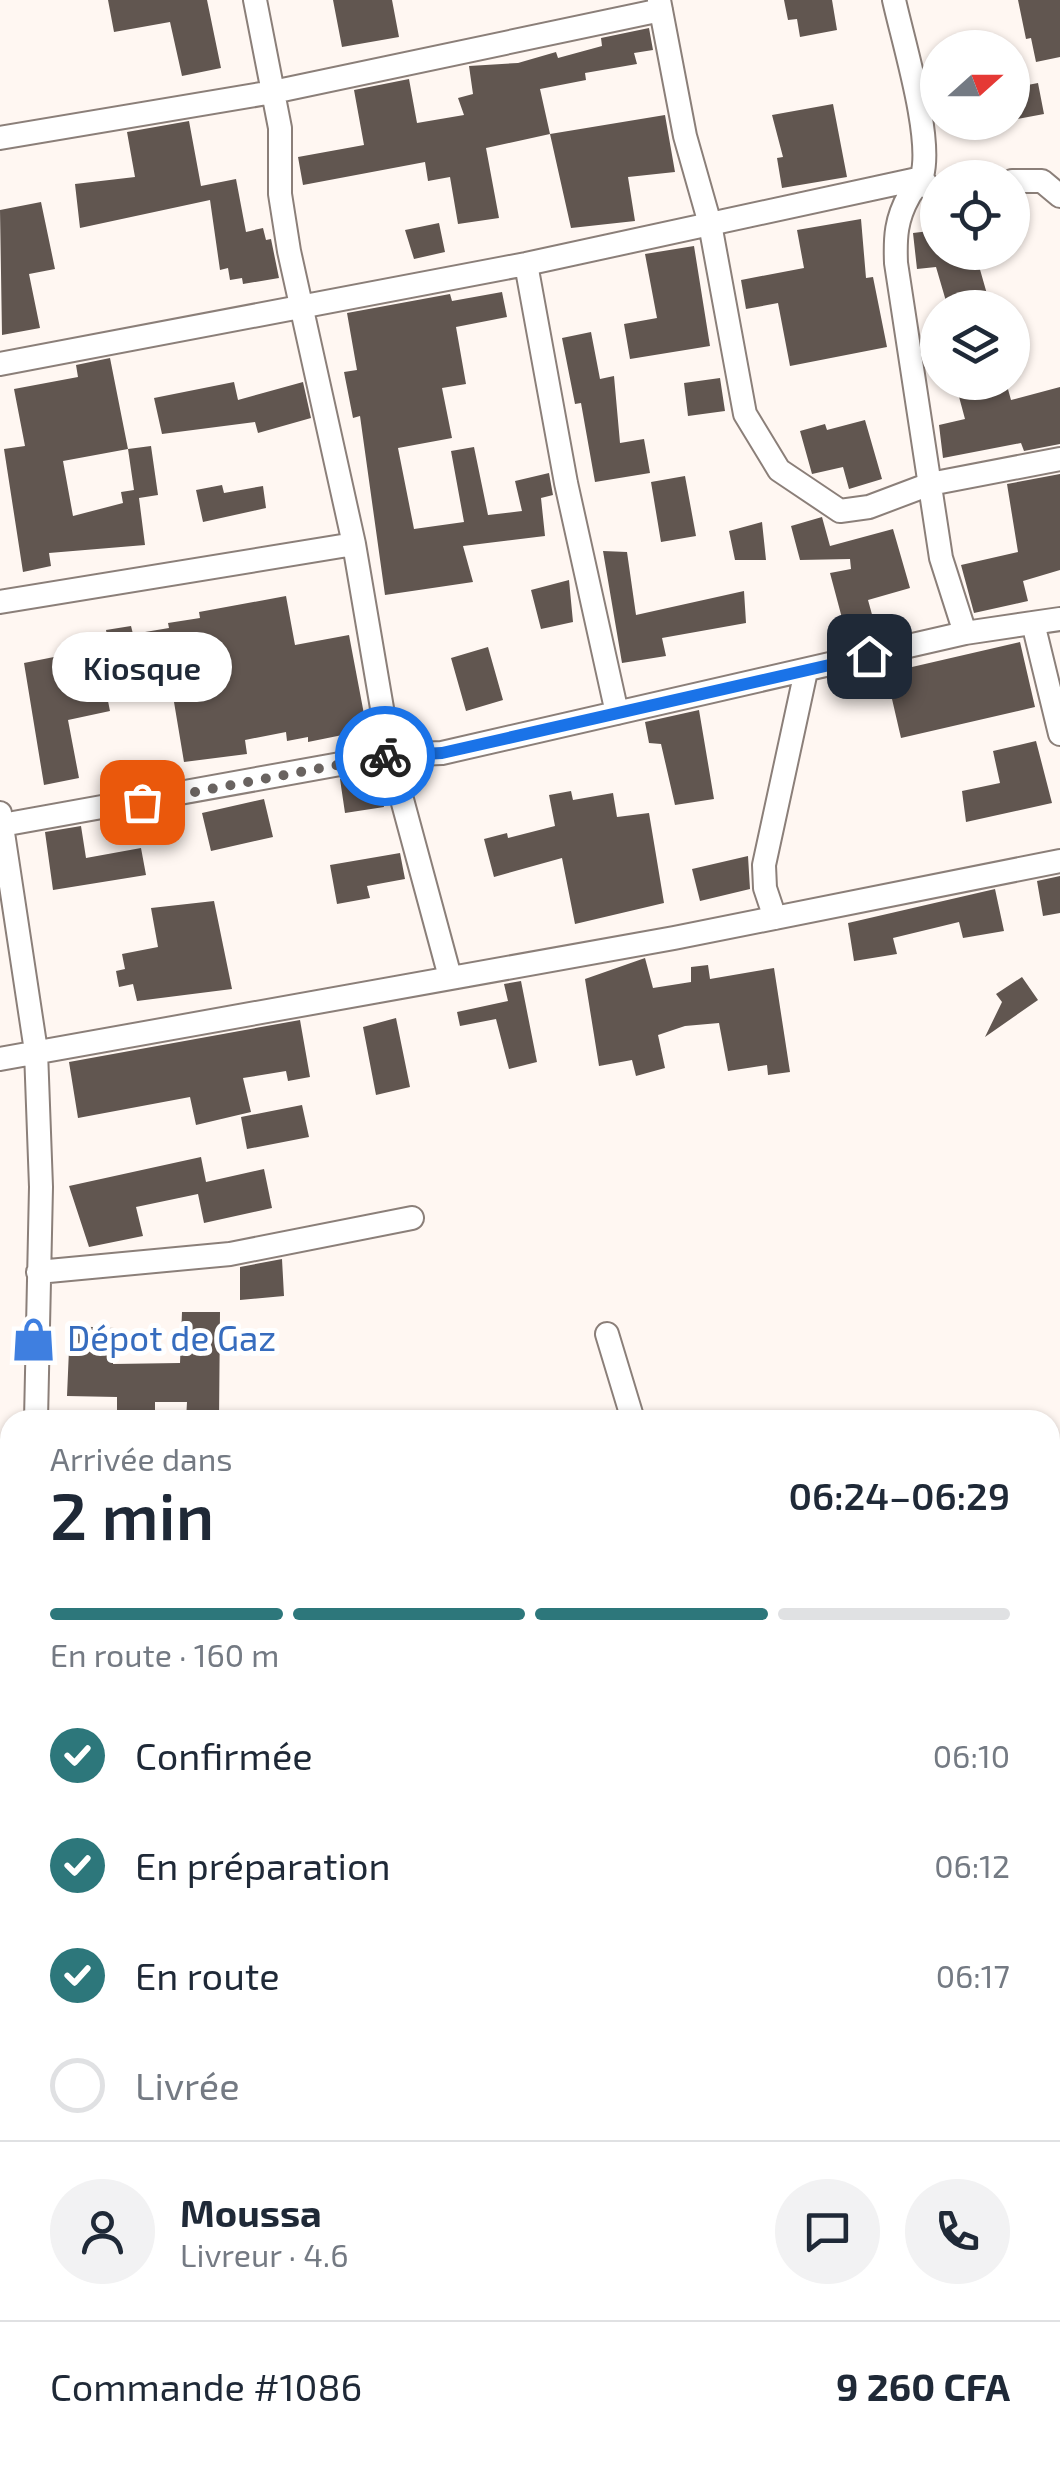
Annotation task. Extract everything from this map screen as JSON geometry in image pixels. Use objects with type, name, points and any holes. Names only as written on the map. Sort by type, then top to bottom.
[{"type":"street","points":[[255,0],[280,128],[280,194],[354,544],[390,756],[450,977]]},
{"type":"street","points":[[894,0],[926,160]]},
{"type":"street","points":[[0,138],[273,92],[660,5],[685,136],[710,224],[745,414],[779,470],[840,511],[869,507],[930,484],[1060,458]]},
{"type":"street","points":[[1030,181],[1042,181],[1060,196]]},
{"type":"street","points":[[0,364],[920,186]]},
{"type":"street","points":[[920,193],[902,209],[895,230],[941,558],[965,633]]},
{"type":"street","points":[[526,264],[566,483],[617,712]]},
{"type":"street","points":[[0,602],[354,544]]},
{"type":"street","points":[[36,1410],[41,1186],[36,1051],[6,908],[1,819],[390,756],[442,753],[965,633],[1060,619]]},
{"type":"street","points":[[1033,623],[1060,734]]},
{"type":"street","points":[[775,918],[765,888],[764,865],[806,671]]},
{"type":"street","points":[[0,1059],[775,918],[1060,861]]},
{"type":"street","points":[[38,1272],[230,1254],[412,1218]]},
{"type":"street","points":[[608,1334],[630,1410]]},
{"type":"building","points":[[108,0],[207,0],[221,68],[182,76],[170,22],[114,32]]},
{"type":"building","points":[[333,0],[392,0],[399,37],[342,47]]},
{"type":"building","points":[[784,0],[832,0],[837,30],[800,37],[797,19],[788,20]]},
{"type":"building","points":[[1018,0],[1060,0],[1060,57],[1036,62],[1030,30],[1024,30]]},
{"type":"building","points":[[649,28],[653,50],[634,53],[637,64],[585,73],[586,80],[540,89],[550,134],[486,148],[499,218],[458,224],[450,177],[428,181],[425,162],[303,185],[298,157],[364,145],[354,90],[409,79],[417,123],[464,115],[458,98],[473,94],[469,66],[518,63],[556,52],[558,58],[602,46],[601,38]]},
{"type":"building","points":[[1038,83],[1044,114],[1030,117],[1030,85]]},
{"type":"building","points":[[833,104],[847,177],[782,188],[777,158],[783,157],[772,115]]},
{"type":"building","points":[[665,115],[675,172],[628,177],[635,221],[571,228],[550,134]]},
{"type":"building","points":[[189,121],[201,186],[236,179],[246,232],[263,228],[266,240],[271,239],[279,278],[243,284],[242,278],[230,280],[228,268],[220,270],[210,200],[80,228],[75,184],[135,177],[127,132]]},
{"type":"building","points":[[41,202],[55,269],[29,274],[40,328],[2,335],[0,210]]},
{"type":"building","points":[[861,219],[866,278],[873,277],[887,347],[790,366],[778,303],[746,309],[741,280],[804,268],[797,230]]},
{"type":"building","points":[[439,223],[445,252],[414,259],[405,230]]},
{"type":"building","points":[[920,232],[920,269],[917,269],[913,233]]},
{"type":"building","points":[[694,246],[710,346],[630,359],[624,324],[657,318],[645,254]]},
{"type":"building","points":[[937,270],[980,270],[986,290],[943,290]]},
{"type":"building","points":[[502,292],[507,317],[456,327],[466,384],[442,388],[452,438],[398,448],[414,529],[464,522],[451,451],[474,447],[488,515],[522,511],[515,481],[549,473],[553,495],[541,498],[545,536],[463,546],[473,582],[385,595],[360,416],[353,418],[344,372],[357,370],[347,313],[450,294],[452,301]]},
{"type":"building","points":[[591,332],[600,379],[614,376],[620,443],[644,439],[650,473],[595,482],[581,403],[575,404],[562,338]]},
{"type":"building","points":[[110,358],[128,449],[151,446],[158,495],[139,498],[145,545],[49,553],[51,566],[23,572],[4,449],[25,446],[14,389],[78,377],[76,365]],"holes":[[[128,449],[134,490],[121,492],[123,503],[73,516],[63,461]]]},
{"type":"building","points":[[720,378],[725,411],[688,416],[684,383]]},
{"type":"building","points":[[234,382],[238,400],[303,382],[311,418],[258,433],[255,422],[162,434],[154,398]]},
{"type":"building","points":[[1060,387],[1060,444],[1024,451],[1021,443],[943,458],[939,425],[965,419],[960,400],[1030,400],[1030,395]]},
{"type":"building","points":[[865,420],[882,479],[849,489],[843,467],[812,474],[800,431],[825,424],[827,430]]},
{"type":"building","points":[[1060,474],[1060,570],[1023,581],[1028,601],[974,613],[961,565],[1018,552],[1007,484]]},
{"type":"building","points":[[685,476],[696,536],[661,542],[651,482]]},
{"type":"building","points":[[222,485],[224,493],[263,486],[266,508],[203,522],[196,490]]},
{"type":"building","points":[[822,517],[830,546],[893,529],[910,588],[868,600],[876,629],[847,637],[830,573],[851,569],[850,559],[800,560],[791,526]]},
{"type":"building","points":[[762,522],[766,560],[735,560],[729,531]]},
{"type":"building","points":[[603,551],[627,552],[636,615],[744,591],[746,623],[662,638],[666,656],[622,663]]},
{"type":"building","points":[[569,580],[573,622],[541,629],[531,590]]},
{"type":"building","points":[[286,596],[295,645],[349,635],[367,730],[308,742],[308,737],[287,741],[286,732],[245,740],[247,754],[184,762],[172,690],[108,701],[110,711],[68,720],[79,778],[44,785],[24,663],[109,646],[106,630],[131,626],[133,634],[169,628],[168,623],[200,618],[199,612]]},
{"type":"building","points":[[1020,642],[1035,707],[901,738],[886,673]]},
{"type":"building","points":[[488,647],[503,700],[466,711],[451,658]]},
{"type":"building","points":[[699,710],[714,799],[675,805],[661,744],[649,743],[645,722]]},
{"type":"building","points":[[1036,741],[1052,803],[966,822],[962,791],[1000,783],[993,751]]},
{"type":"building","points":[[378,772],[384,807],[345,813],[340,779]]},
{"type":"building","points":[[571,791],[573,800],[613,793],[617,817],[649,813],[664,903],[575,924],[562,858],[494,877],[484,839],[507,833],[508,838],[555,826],[549,795]]},
{"type":"building","points":[[264,799],[273,837],[211,851],[202,813]]},
{"type":"building","points":[[81,826],[86,858],[141,848],[146,875],[53,890],[45,832]]},
{"type":"building","points":[[400,853],[405,879],[367,886],[370,898],[337,904],[330,865]]},
{"type":"building","points":[[748,856],[750,889],[700,901],[692,869]]},
{"type":"building","points":[[1060,876],[1060,913],[1043,916],[1037,881]]},
{"type":"building","points":[[995,889],[1004,931],[963,938],[959,922],[893,938],[897,954],[854,961],[848,923]]},
{"type":"building","points":[[214,901],[232,989],[137,1001],[133,984],[119,987],[116,971],[125,969],[122,954],[158,947],[151,908]]},
{"type":"building","points":[[645,958],[653,988],[691,982],[691,967],[708,965],[710,979],[774,968],[790,1072],[768,1075],[767,1065],[728,1071],[719,1023],[685,1026],[658,1035],[665,1068],[636,1076],[632,1060],[599,1066],[585,979]]},
{"type":"building","points":[[1022,977],[1038,1000],[985,1037],[1002,1002],[996,994]]},
{"type":"building","points":[[521,981],[537,1062],[509,1069],[496,1019],[460,1026],[457,1012],[508,1001],[504,984]]},
{"type":"building","points":[[396,1018],[410,1087],[376,1095],[363,1027]]},
{"type":"building","points":[[300,1020],[310,1077],[288,1081],[286,1071],[243,1078],[251,1112],[196,1125],[190,1097],[78,1118],[69,1062]]},
{"type":"building","points":[[302,1105],[309,1137],[247,1149],[241,1117]]},
{"type":"building","points":[[201,1157],[206,1182],[264,1169],[272,1208],[204,1223],[198,1194],[136,1207],[143,1236],[89,1247],[69,1186]]},
{"type":"building","points":[[282,1259],[284,1296],[240,1300],[240,1267]]},
{"type":"building","points":[[182,1312],[220,1312],[219,1410],[187,1410],[187,1402],[155,1402],[155,1410],[117,1410],[117,1397],[67,1396],[70,1326],[114,1328],[113,1364],[180,1363]]},
{"type":"way so far","points":[[142,802],[385,756]]},
{"type":"place","name":"Kiosque","points":[[142,802]]},
{"type":"place","name":"Dépot de Gaz","points":[[34,1339]]},
{"type":"route","points":[[385,756],[442,753],[869,656]]}]
